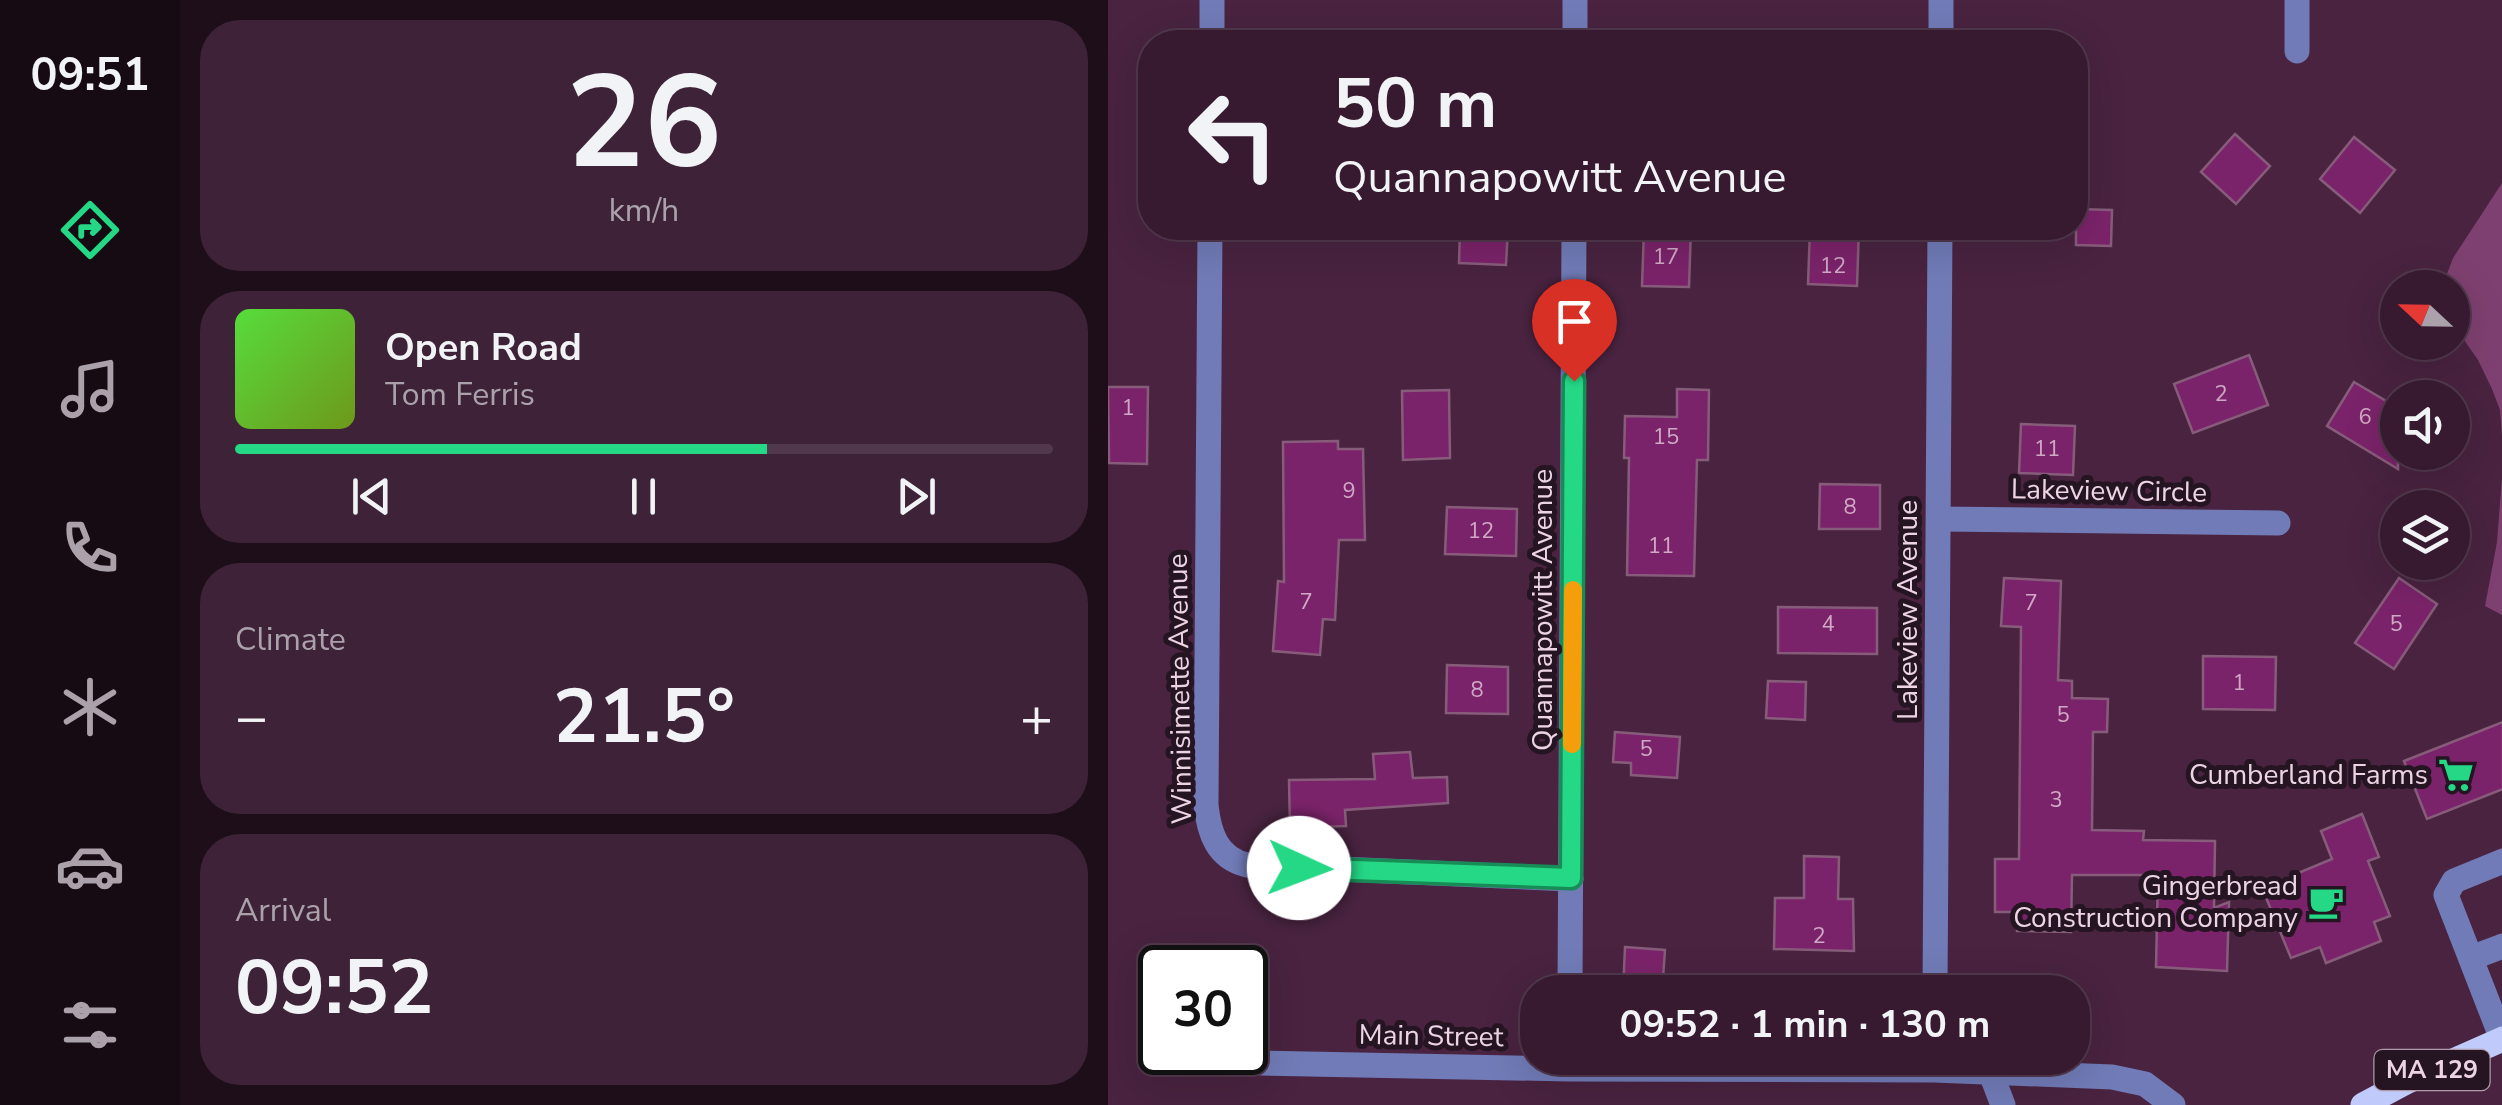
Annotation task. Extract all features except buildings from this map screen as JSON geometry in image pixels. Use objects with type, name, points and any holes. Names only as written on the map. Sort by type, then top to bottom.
[{"type":"main road","name":"MA 129","points":[[2364,1105],[2502,1039]]},
{"type":"street","points":[[1212,0],[1212,30]]},
{"type":"street","points":[[1575,0],[1575,30]]},
{"type":"street","points":[[1941,0],[1941,30]]},
{"type":"street","points":[[2297,0],[2297,51]]},
{"type":"street","name":"Winnisimette Avenue","points":[[1210,240],[1206,805],[1215,844],[1234,861],[1247,865],[1571,878]]},
{"type":"street","name":"Quannapowitt Avenue","points":[[1570,975],[1574,240]]},
{"type":"street","name":"Lakeview Avenue","points":[[1935,975],[1940,240]]},
{"type":"street","name":"Lakeview Circle","points":[[1938,519],[2278,524]]},
{"type":"street","points":[[2502,861],[2457,879],[2447,888],[2447,902],[2502,1039]]},
{"type":"street","points":[[2471,958],[2502,946]]},
{"type":"street","name":"Main Street","points":[[1268,1062],[1520,1063]]},
{"type":"street","points":[[1991,1075],[2002,1105]]},
{"type":"street","name":"Main Street","points":[[2077,1075],[2120,1077],[2152,1088],[2174,1105]]},
{"type":"shaded area","points":[[2502,183],[2502,437],[2500,410],[2470,348],[2470,270],[2448,270]]},
{"type":"shaded area","points":[[2502,478],[2503,615],[2485,606],[2497,542]]},
{"type":"slow traffic","points":[[1572,744],[1573,590]]},
{"type":"place","name":"Cumberland Farms","points":[[2456,775]]},
{"type":"place","name":"Gingerbread Construction Company","points":[[2326,902]]},
{"type":"route","points":[[1299,868],[1571,878],[1574,381]]}]
